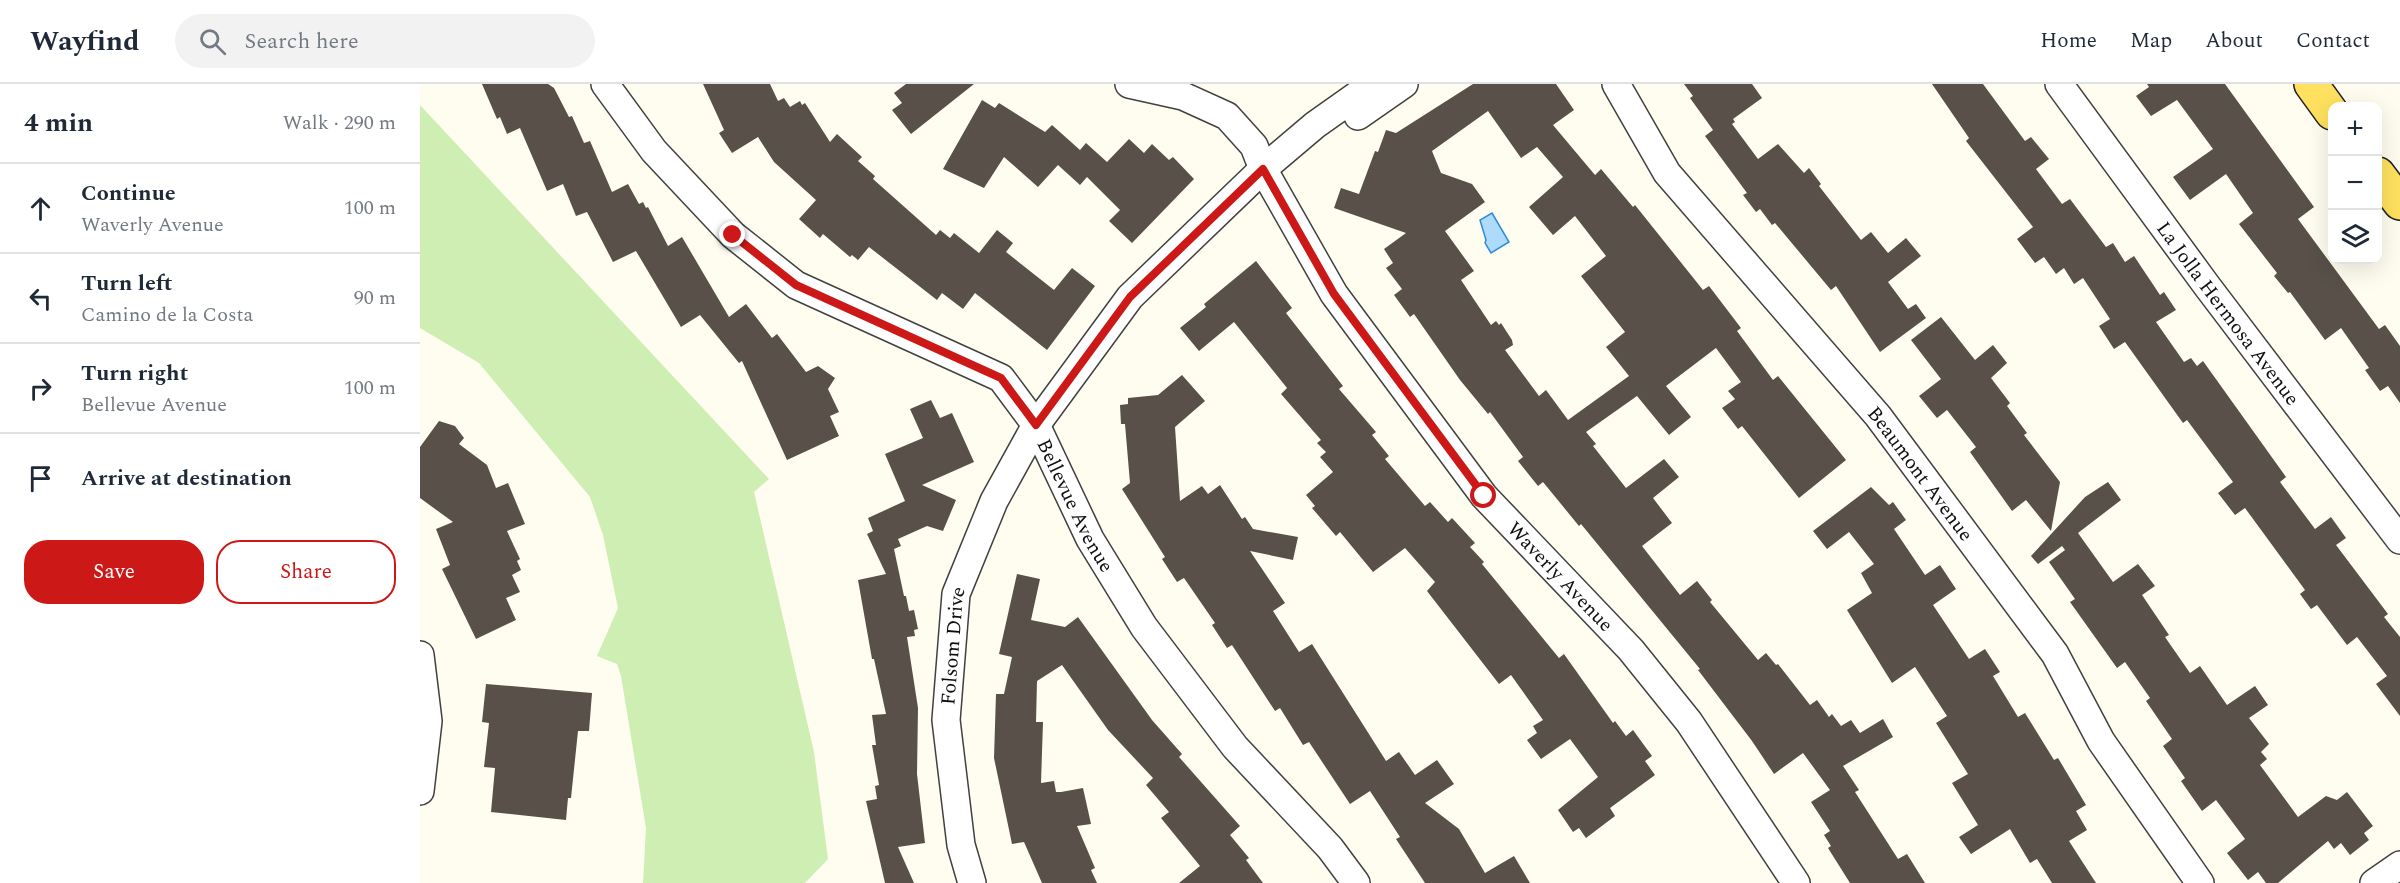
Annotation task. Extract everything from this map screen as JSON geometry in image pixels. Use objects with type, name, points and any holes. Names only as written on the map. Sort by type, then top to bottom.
[{"type":"main road","points":[[2311,84],[2328,107]]},
{"type":"main road","points":[[2382,179],[2400,203]]},
{"type":"street","name":"Bellevue Avenue","points":[[605,84],[654,151],[733,235],[796,285],[1001,378],[1036,425],[1090,539],[1144,627],[1235,747],[1330,848],[1356,883]]},
{"type":"street","name":"Waverly Avenue","points":[[1129,84],[1183,96],[1227,116],[1254,146],[1263,169],[1334,294],[1484,496],[1638,659],[1689,722],[1796,883]]},
{"type":"street","points":[[1263,169],[1315,125],[1373,84]]},
{"type":"street","points":[[1263,169],[1325,139],[1404,84]]},
{"type":"street","name":"Beaumont Avenue","points":[[1616,84],[1667,173],[1878,416],[2055,654],[2101,741],[2200,883]]},
{"type":"street","name":"La Jolla Hermosa Avenue","points":[[2059,84],[2207,286],[2400,540]]},
{"type":"street","name":"Folsom Drive","points":[[972,883],[961,845],[946,720],[956,594],[993,501],[1036,425],[1130,297],[1263,169]]},
{"type":"street","points":[[420,655],[428,721],[420,791]]},
{"type":"street","points":[[2374,883],[2400,865]]},
{"type":"green space","points":[[420,105],[769,479],[754,492],[814,752],[828,859],[805,883],[643,883],[646,828],[621,676],[617,664],[597,656],[618,608],[603,535],[590,497],[479,363],[420,328]]},
{"type":"water","points":[[1492,213],[1509,242],[1491,253],[1485,243],[1480,220]]},
{"type":"building","points":[[482,84],[548,84],[554,88],[569,117],[572,116],[584,143],[590,141],[612,192],[628,184],[639,204],[643,202],[646,208],[648,207],[668,246],[682,237],[729,317],[746,304],[772,338],[777,334],[806,372],[818,366],[835,378],[828,389],[839,412],[830,416],[839,436],[787,460],[742,361],[739,363],[700,315],[681,327],[636,251],[613,262],[587,212],[576,216],[563,184],[547,191],[520,128],[507,134],[500,117],[497,119]]},
{"type":"building","points":[[703,84],[770,84],[778,101],[784,98],[790,107],[800,101],[802,105],[805,103],[830,142],[837,134],[862,157],[858,161],[875,176],[873,179],[936,235],[940,230],[950,238],[954,233],[979,253],[997,230],[1013,243],[1006,252],[1054,290],[1072,268],[1095,286],[1047,350],[975,293],[963,309],[942,293],[937,300],[869,247],[858,260],[852,255],[850,257],[823,234],[820,238],[799,219],[816,200],[774,162],[758,137],[732,153],[719,133],[724,130]]},
{"type":"building","points":[[906,84],[974,84],[911,134],[892,110],[902,103],[894,93]]},
{"type":"building","points":[[1473,84],[1556,84],[1574,110],[1553,125],[1595,175],[1601,169],[1633,207],[1635,205],[1703,290],[1709,286],[1741,328],[1737,331],[1773,380],[1778,376],[1846,460],[1799,498],[1742,426],[1738,429],[1722,408],[1735,399],[1728,391],[1741,382],[1716,348],[1666,386],[1691,417],[1669,435],[1637,396],[1586,432],[1596,444],[1593,446],[1626,488],[1664,459],[1679,477],[1653,498],[1672,523],[1642,546],[1680,595],[1697,581],[1712,600],[1710,602],[1758,660],[1766,653],[1776,665],[1778,664],[1810,705],[1817,700],[1829,717],[1832,714],[1841,726],[1851,720],[1860,733],[1883,719],[1893,737],[1843,766],[1859,790],[1855,792],[1898,859],[1907,854],[1925,883],[1850,883],[1828,848],[1831,846],[1824,835],[1830,831],[1811,802],[1830,790],[1803,753],[1774,774],[1698,670],[1700,669],[1581,524],[1579,526],[1543,482],[1538,486],[1518,461],[1523,457],[1490,412],[1488,414],[1460,380],[1414,314],[1410,317],[1394,295],[1402,289],[1386,268],[1393,263],[1384,249],[1406,233],[1334,208],[1341,188],[1359,194],[1375,151],[1378,152],[1386,130],[1396,133]],"holes":[[[1488,111],[1521,158],[1537,147],[1563,177],[1529,207],[1553,235],[1575,216],[1606,256],[1581,276],[1625,332],[1606,347],[1629,376],[1568,420],[1546,390],[1539,396],[1505,350],[1513,345],[1501,323],[1499,325],[1496,321],[1491,325],[1461,280],[1474,271],[1445,231],[1485,202],[1472,184],[1441,173],[1432,151]]]},
{"type":"building","points":[[1684,84],[1752,84],[1762,98],[1733,119],[1735,122],[1732,124],[1758,159],[1778,144],[1804,173],[1809,168],[1821,184],[1819,186],[1861,240],[1871,232],[1888,253],[1906,238],[1921,256],[1888,282],[1908,309],[1916,304],[1926,318],[1880,352],[1836,286],[1831,290],[1775,223],[1772,225],[1760,209],[1756,212],[1743,195],[1747,193],[1705,136],[1713,130],[1690,98],[1693,96]]},
{"type":"building","points":[[1932,84],[1983,84],[2025,141],[2031,137],[2049,159],[2036,169],[2062,204],[2070,199],[2106,247],[2113,243],[2125,262],[2134,256],[2160,295],[2164,292],[2176,310],[2156,322],[2184,362],[2191,358],[2197,366],[2203,361],[2286,477],[2280,482],[2315,529],[2331,517],[2346,538],[2336,545],[2388,614],[2384,617],[2400,637],[2400,716],[2376,684],[2387,676],[2357,637],[2347,645],[2317,605],[2311,609],[2300,594],[2305,590],[2245,508],[2235,515],[2218,493],[2233,482],[2187,420],[2183,423],[2125,342],[2114,349],[2099,326],[2110,319],[2083,278],[2074,284],[2064,268],[2056,274],[2044,257],[2035,263],[2017,239],[2033,227],[1966,141],[1969,138]]},
{"type":"building","points":[[2147,84],[2225,84],[2314,207],[2298,219],[2328,260],[2328,264],[2331,264],[2379,329],[2385,325],[2400,346],[2400,403],[2388,386],[2380,391],[2365,370],[2369,368],[2341,328],[2325,340],[2290,292],[2288,293],[2274,276],[2277,273],[2239,224],[2253,213],[2226,174],[2190,200],[2173,177],[2213,149],[2177,100],[2151,116],[2136,96],[2149,87]]},
{"type":"building","points":[[982,100],[995,108],[999,103],[1045,132],[1052,125],[1080,150],[1086,143],[1107,162],[1129,139],[1144,153],[1152,144],[1169,160],[1173,157],[1194,179],[1132,243],[1109,221],[1120,210],[1087,177],[1080,185],[1058,165],[1038,187],[1004,157],[984,188],[943,169]]},
{"type":"building","points":[[1256,261],[1292,308],[1286,313],[1343,386],[1339,389],[1376,432],[1372,435],[1389,456],[1385,459],[1425,506],[1430,502],[1448,522],[1452,518],[1475,543],[1470,547],[1484,562],[1482,564],[1559,658],[1564,654],[1613,723],[1615,721],[1626,736],[1633,730],[1652,756],[1645,761],[1655,775],[1610,808],[1615,816],[1586,838],[1579,828],[1573,832],[1558,810],[1598,777],[1570,739],[1541,759],[1527,740],[1537,733],[1533,726],[1543,720],[1511,675],[1499,684],[1427,591],[1435,582],[1405,548],[1373,572],[1340,532],[1336,536],[1312,508],[1315,506],[1306,495],[1333,472],[1320,457],[1326,452],[1317,443],[1321,440],[1281,394],[1287,388],[1234,322],[1199,351],[1180,328],[1206,307],[1204,304]]},
{"type":"building","points":[[1941,317],[1975,360],[1993,345],[2007,363],[1991,378],[2010,403],[2007,406],[2027,433],[2024,435],[2060,482],[2051,531],[2026,500],[2012,511],[1970,452],[1976,447],[1947,410],[1937,418],[1919,396],[1941,379],[1911,340]]},
{"type":"building","points":[[1182,375],[1205,401],[1175,427],[1180,501],[1202,486],[1208,494],[1220,485],[1242,519],[1245,517],[1253,529],[1298,537],[1293,560],[1250,551],[1285,603],[1273,611],[1299,652],[1312,644],[1386,761],[1399,752],[1415,775],[1437,760],[1454,784],[1425,803],[1459,829],[1485,873],[1514,856],[1530,883],[1425,883],[1396,839],[1400,837],[1370,791],[1350,804],[1309,742],[1303,745],[1280,708],[1275,711],[1232,645],[1227,648],[1212,625],[1215,623],[1184,578],[1177,582],[1162,559],[1165,557],[1122,489],[1130,483],[1125,424],[1121,424],[1120,405],[1128,404],[1128,398],[1158,395]]},
{"type":"building","points":[[931,400],[940,418],[952,413],[974,462],[922,485],[956,500],[943,531],[927,526],[898,539],[901,546],[894,549],[904,596],[906,596],[909,611],[914,610],[918,629],[914,630],[915,636],[907,637],[918,708],[917,774],[925,843],[898,847],[914,883],[885,883],[866,801],[877,799],[875,786],[879,785],[872,745],[876,745],[872,715],[886,714],[874,659],[872,659],[858,580],[886,574],[867,534],[873,531],[868,518],[905,501],[885,454],[923,438],[910,409]]},
{"type":"building","points":[[439,421],[455,426],[464,438],[459,444],[487,465],[496,488],[508,483],[525,524],[507,531],[520,559],[517,561],[521,570],[512,575],[520,592],[506,598],[516,620],[476,639],[442,569],[450,565],[436,529],[453,522],[420,498],[420,447]]},
{"type":"building","points":[[2108,482],[2121,500],[2078,533],[2113,582],[2138,564],[2155,586],[2142,595],[2169,635],[2165,637],[2190,673],[2200,666],[2227,705],[2255,686],[2268,705],[2249,718],[2269,744],[2261,752],[2267,759],[2260,765],[2298,817],[2326,796],[2337,800],[2347,792],[2373,826],[2364,833],[2369,840],[2350,855],[2341,843],[2334,849],[2328,841],[2278,883],[2266,883],[2258,872],[2248,880],[2227,853],[2245,839],[2216,800],[2202,811],[2181,781],[2185,778],[2163,746],[2172,739],[2146,701],[2150,698],[2125,662],[2117,668],[2070,602],[2075,599],[2049,562],[2065,550],[2062,546],[2038,564],[2031,556],[2085,497]]},
{"type":"building","points":[[1871,487],[1889,505],[1893,502],[1906,520],[1894,529],[1925,575],[1940,565],[1956,589],[1933,605],[1969,659],[1985,649],[2000,672],[1993,676],[2018,717],[2025,713],[2054,760],[2058,758],[2086,805],[2076,811],[2087,830],[2069,841],[2096,883],[2052,883],[2037,859],[2030,863],[2010,829],[1971,854],[1959,837],[1978,825],[1952,783],[1968,774],[1936,723],[1947,716],[1915,667],[1892,683],[1847,610],[1872,593],[1861,573],[1874,564],[1849,532],[1827,549],[1813,531]]},
{"type":"building","points":[[1017,574],[1040,579],[1031,620],[1065,627],[1078,617],[1152,720],[1182,754],[1179,757],[1240,826],[1230,835],[1249,858],[1246,860],[1263,883],[1179,883],[1200,866],[1161,818],[1169,812],[1146,785],[1153,778],[1108,730],[1062,665],[1037,681],[1036,722],[1043,722],[1041,783],[1054,781],[1056,792],[1083,788],[1091,824],[1077,826],[1095,868],[1091,870],[1097,883],[1042,883],[1024,842],[1012,844],[994,758],[996,694],[1004,694],[1012,657],[999,654]]},
{"type":"building","points":[[486,684],[592,693],[589,731],[578,731],[571,798],[568,798],[566,820],[491,812],[495,768],[484,767],[489,723],[482,722]]},
{"type":"route","points":[[733,235],[796,285],[1001,378],[1036,425],[1130,297],[1263,169],[1334,294],[1484,496]]}]
